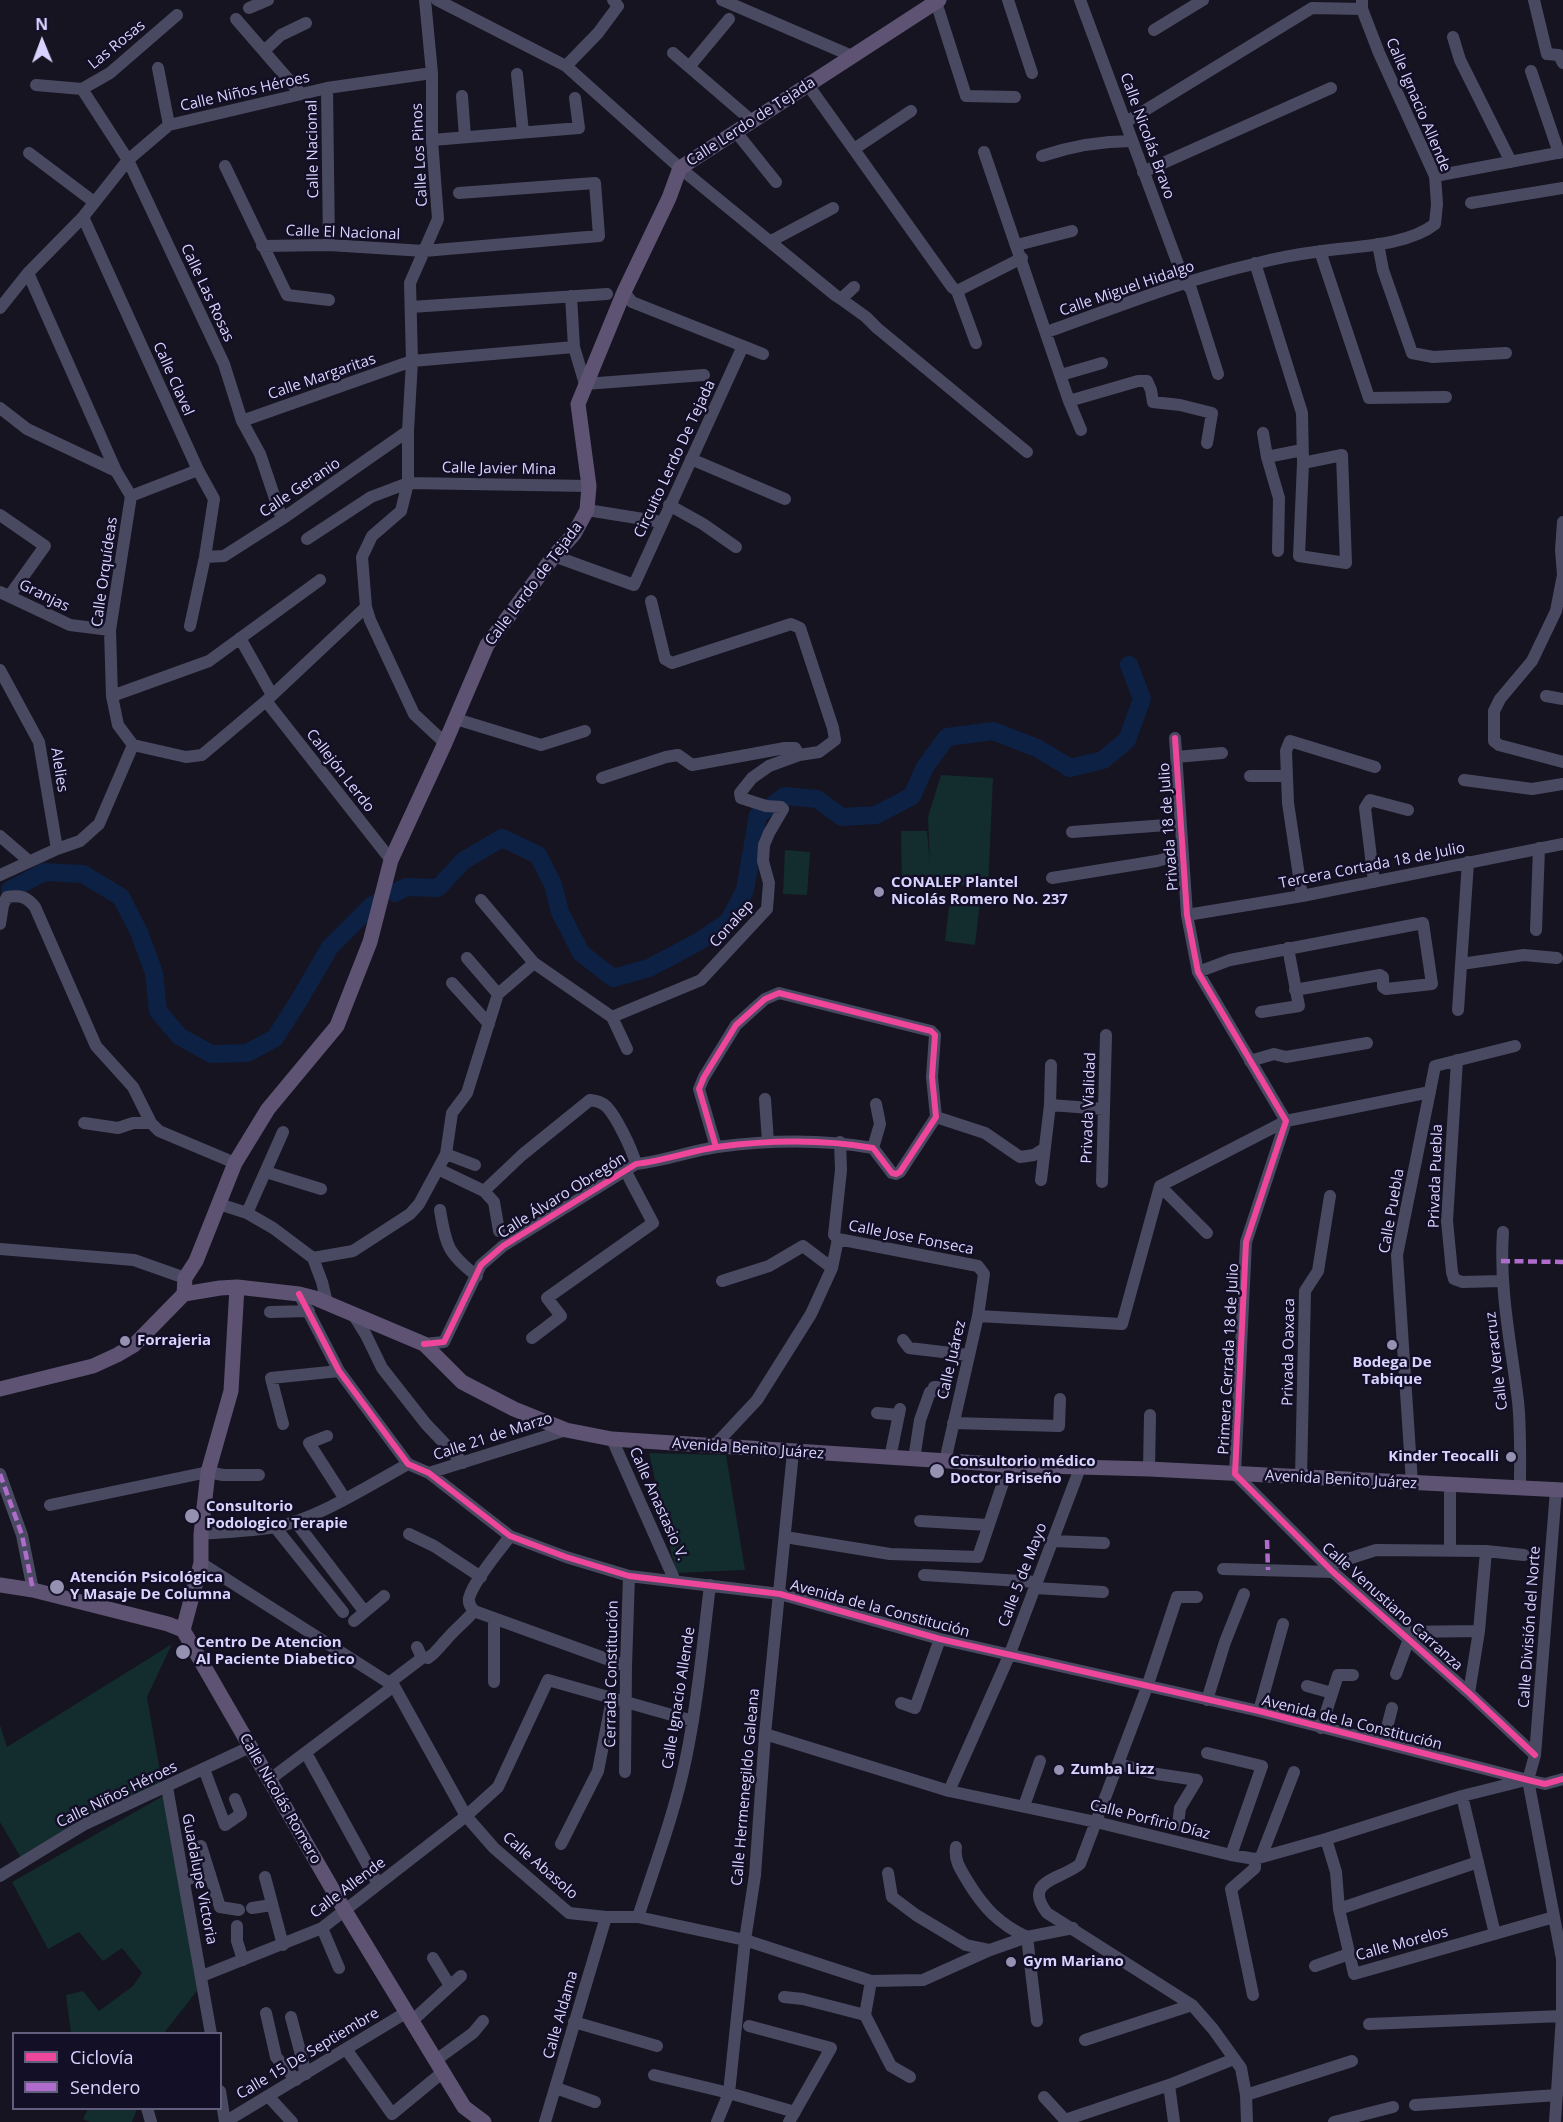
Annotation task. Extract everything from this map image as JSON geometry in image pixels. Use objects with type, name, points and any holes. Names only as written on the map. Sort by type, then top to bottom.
[{"type":"main road","name":"Calle Lerdo de Tejada","points":[[184,1294],[185,1278],[196,1261],[235,1163],[268,1109],[338,1026],[370,942],[391,860],[456,719],[487,645],[554,556],[574,534],[587,510],[589,486],[578,404],[624,292],[669,198],[680,168],[938,1]]},
{"type":"main road","name":"Avenida Benito Juárez","points":[[184,1294],[237,1287],[299,1294],[424,1344],[462,1382],[514,1409],[566,1430],[612,1439],[1009,1466],[1149,1469],[1560,1490]]},
{"type":"main road","points":[[0,1585],[33,1590],[168,1624],[183,1630],[201,1563],[201,1534],[208,1472],[231,1391],[237,1287]]},
{"type":"main road","points":[[0,1389],[93,1366],[117,1355],[134,1345],[184,1294]]},
{"type":"main road","name":"Calle Nicolás Romero","points":[[183,1630],[345,1911],[464,2107],[484,2122]]},
{"type":"street","points":[[249,8],[268,0]]},
{"type":"street","name":"Calle Los Pinos","points":[[425,0],[432,73],[432,140],[438,219],[410,283],[412,361],[408,483],[401,511],[372,536],[362,557],[366,607],[370,620],[414,714],[445,743]]},
{"type":"street","points":[[437,0],[566,66],[680,168],[838,297],[866,317],[1027,452]]},
{"type":"street","points":[[566,66],[598,33],[618,6],[613,0]]},
{"type":"street","points":[[722,0],[852,56]]},
{"type":"street","points":[[1008,0],[1032,73]]},
{"type":"street","name":"Calle Nicolás Bravo","points":[[1080,0],[1185,283],[1191,289],[1218,374]]},
{"type":"street","points":[[1154,30],[1203,0]]},
{"type":"street","points":[[1534,0],[1547,54],[1559,55],[1563,63]]},
{"type":"street","points":[[938,1],[966,96],[1015,97]]},
{"type":"street","points":[[1126,122],[1310,4],[1362,4]]},
{"type":"street","name":"Calle Ignacio Allende","points":[[1362,4],[1379,53],[1435,176],[1437,204],[1435,224]]},
{"type":"street","name":"Las Rosas","points":[[36,85],[82,89],[110,73],[177,15]]},
{"type":"street","points":[[236,19],[302,94]]},
{"type":"street","points":[[689,67],[729,19]]},
{"type":"street","points":[[264,51],[281,35],[306,23]]},
{"type":"street","points":[[1453,37],[1464,70],[1511,162]]},
{"type":"street","points":[[673,53],[752,121]]},
{"type":"street","points":[[158,68],[169,125]]},
{"type":"street","points":[[1435,176],[1561,153],[1531,71]]},
{"type":"street","name":"Calle Niños Héroes","points":[[2,303],[83,217],[128,160],[169,125],[327,88],[432,73]]},
{"type":"street","points":[[517,74],[523,132]]},
{"type":"street","points":[[808,85],[957,291],[976,343]]},
{"type":"street","name":"Calle Nacional","points":[[327,88],[329,245]]},
{"type":"street","points":[[1143,172],[1331,88]]},
{"type":"street","name":"Calle Las Rosas","points":[[82,89],[128,160],[224,364],[242,421],[260,454],[282,519]]},
{"type":"street","points":[[462,96],[465,137]]},
{"type":"street","points":[[432,140],[579,128],[575,98]]},
{"type":"street","points":[[854,150],[911,111]]},
{"type":"street","points":[[736,132],[776,182]]},
{"type":"street","points":[[1042,156],[1071,146],[1132,141]]},
{"type":"street","name":"Calle Miguel Hidalgo","points":[[984,152],[1047,332],[1185,283],[1255,263],[1320,251],[1378,244],[1423,233],[1435,224]]},
{"type":"street","points":[[28,153],[94,202]]},
{"type":"street","points":[[225,166],[287,295],[329,300]]},
{"type":"street","name":"Calle El Nacional","points":[[262,246],[329,245],[424,251],[599,236],[595,183],[459,193]]},
{"type":"street","points":[[1471,203],[1563,188]]},
{"type":"street","points":[[771,242],[833,208]]},
{"type":"street","name":"Calle Clavel","points":[[83,217],[213,499],[205,557],[190,626]]},
{"type":"street","points":[[1017,245],[1072,231]]},
{"type":"street","points":[[1378,244],[1383,270],[1412,353],[1433,357],[1506,353]]},
{"type":"street","points":[[1320,251],[1369,398],[1446,397]]},
{"type":"street","points":[[957,291],[1022,258]]},
{"type":"street","points":[[1255,263],[1302,413],[1303,456],[1299,556],[1347,562],[1342,455],[1303,456],[1267,457]]},
{"type":"street","points":[[28,273],[116,471],[131,496],[198,470]]},
{"type":"street","points":[[838,297],[854,287]]},
{"type":"street","points":[[624,292],[632,302],[764,354]]},
{"type":"street","points":[[411,308],[607,294]]},
{"type":"street","points":[[571,296],[574,347],[585,384],[704,375]]},
{"type":"street","points":[[1047,332],[1069,402],[1081,430]]},
{"type":"street","name":"Circuito Lerdo De Tejada","points":[[554,556],[634,585],[743,346]]},
{"type":"street","name":"Calle Margaritas","points":[[242,421],[412,361],[574,347]]},
{"type":"street","points":[[1060,375],[1102,363]]},
{"type":"street","points":[[1069,402],[1138,381],[1147,381],[1153,402],[1180,405],[1212,413],[1207,443]]},
{"type":"street","points":[[0,408],[27,429],[116,471]]},
{"type":"street","name":"Calle Geranio","points":[[205,557],[224,556],[282,519],[408,431]]},
{"type":"street","points":[[1263,433],[1267,457],[1279,498],[1278,551]]},
{"type":"street","points":[[691,459],[785,499]]},
{"type":"street","points":[[307,539],[371,497],[408,483]]},
{"type":"street","name":"Calle Javier Mina","points":[[408,483],[589,486]]},
{"type":"street","name":"Calle Orquídeas","points":[[131,496],[111,630],[112,696],[118,725],[133,745]]},
{"type":"street","points":[[669,505],[704,524],[736,547]]},
{"type":"street","points":[[587,510],[662,522]]},
{"type":"street","points":[[0,515],[45,546],[5,594]]},
{"type":"street","points":[[1563,522],[1561,550],[1563,575],[1559,613],[1532,661],[1500,699],[1494,711],[1494,741],[1499,745],[1563,762]]},
{"type":"street","points":[[112,696],[209,661],[320,580]]},
{"type":"street","name":"Granjas","points":[[5,594],[70,625],[111,630]]},
{"type":"street","name":"Conalep","points":[[612,1017],[701,980],[767,909],[769,883],[763,861],[764,845],[783,809],[741,798],[740,793],[752,778],[769,766],[799,755],[819,752],[835,740],[800,628],[790,624],[672,663],[665,658],[651,602]]},
{"type":"street","points":[[0,875],[57,849],[81,841],[99,824],[133,745],[186,757],[202,755],[269,698],[366,607]]},
{"type":"street","name":"Callejón Lerdo","points":[[240,638],[269,698],[391,860]]},
{"type":"street","name":"Alelies","points":[[0,670],[39,742],[57,849]]},
{"type":"street","points":[[1546,696],[1562,699],[1563,685]]},
{"type":"street","points":[[456,719],[541,745],[585,730]]},
{"type":"street","name":"Privada 18 de Julio","points":[[1175,738],[1187,915]]},
{"type":"street","points":[[1302,896],[1288,804],[1286,751],[1290,741],[1375,767]]},
{"type":"street","points":[[602,778],[678,755],[692,765],[785,748],[795,748],[799,755]]},
{"type":"street","points":[[1176,757],[1222,753]]},
{"type":"street","points":[[1250,776],[1287,776]]},
{"type":"street","points":[[1464,780],[1532,789],[1563,784]]},
{"type":"street","points":[[1374,882],[1365,808],[1370,800],[1408,810]]},
{"type":"street","points":[[1072,832],[1180,824]]},
{"type":"street","points":[[0,836],[29,861]]},
{"type":"street","name":"Tercera Cortada 18 de Julio","points":[[1187,915],[1302,896],[1563,844]]},
{"type":"street","points":[[1536,930],[1539,848]]},
{"type":"street","points":[[1052,878],[1157,861],[1184,854]]},
{"type":"street","points":[[1458,1011],[1468,862]]},
{"type":"street","points":[[0,924],[2,902],[7,897],[17,895],[27,898],[35,907],[96,1046],[133,1087],[151,1123],[159,1131],[235,1163]]},
{"type":"street","points":[[481,900],[534,963],[612,1017],[627,1049]]},
{"type":"street","points":[[1187,915],[1198,972],[1286,1121]]},
{"type":"street","points":[[1198,972],[1230,960],[1423,923],[1432,984],[1386,988],[1383,987],[1383,977],[1380,975],[1295,990]]},
{"type":"street","points":[[1261,1011],[1299,1006],[1288,948]]},
{"type":"street","points":[[1461,964],[1524,955],[1557,958]]},
{"type":"street","points":[[467,958],[498,994]]},
{"type":"street","points":[[313,1258],[353,1251],[410,1214],[419,1204],[446,1154],[452,1113],[467,1093],[498,994],[534,963]]},
{"type":"street","points":[[452,983],[489,1024]]},
{"type":"street","points":[[716,1147],[699,1089],[736,1025],[765,999],[780,993],[931,1031],[934,1035],[932,1077],[936,1117],[900,1172],[896,1174],[892,1173],[873,1149],[880,1124],[876,1104]]},
{"type":"street","name":"Privada Vialidad","points":[[1102,1182],[1106,1035]]},
{"type":"street","points":[[1251,1061],[1274,1054],[1286,1057],[1366,1043]]},
{"type":"street","name":"Calle Puebla","points":[[1412,1483],[1397,1256],[1435,1066],[1515,1046]]},
{"type":"street","name":"Privada Puebla","points":[[1457,1060],[1447,1221],[1452,1272],[1454,1279],[1462,1282],[1503,1281]]},
{"type":"street","points":[[1041,1180],[1050,1105],[1051,1065]]},
{"type":"street","points":[[978,1316],[1122,1324],[1160,1186],[1286,1121],[1430,1092]]},
{"type":"street","points":[[765,1099],[768,1142]]},
{"type":"street","points":[[484,1191],[522,1155],[590,1100],[599,1101],[608,1108],[632,1150],[631,1167]]},
{"type":"street","points":[[1050,1105],[1104,1109]]},
{"type":"street","points":[[936,1117],[985,1133],[1020,1157],[1034,1155],[1045,1148]]},
{"type":"street","name":"Primera Cerrada 18 de Julio","points":[[1235,1474],[1246,1242],[1286,1121]]},
{"type":"street","points":[[84,1123],[118,1128],[151,1123]]},
{"type":"street","points":[[247,1213],[283,1132]]},
{"type":"street","name":"Calle Álvaro Obregón","points":[[424,1344],[444,1342],[481,1265],[504,1246],[631,1167],[716,1147],[768,1142],[840,1142],[873,1149]]},
{"type":"street","points":[[713,1447],[758,1400],[811,1314],[832,1268],[838,1239],[834,1235],[841,1170],[840,1142]]},
{"type":"street","points":[[446,1154],[475,1165]]},
{"type":"street","name":"Calle Álvaro Obregón","points":[[532,1338],[561,1316],[547,1299],[653,1223],[631,1167]]},
{"type":"street","points":[[438,1169],[484,1191],[494,1202],[499,1231]]},
{"type":"street","points":[[266,1172],[321,1189]]},
{"type":"street","points":[[1160,1186],[1207,1233]]},
{"type":"street","name":"Privada Oaxaca","points":[[1301,1478],[1305,1291],[1318,1271],[1330,1196]]},
{"type":"street","points":[[219,1204],[247,1213],[273,1228],[313,1258],[327,1304]]},
{"type":"street","points":[[440,1210],[448,1249],[455,1259],[477,1276]]},
{"type":"street","name":"Calle Veracruz","points":[[1503,1232],[1501,1261],[1518,1403],[1520,1488]]},
{"type":"street","name":"Calle Jose Fonseca","points":[[838,1239],[978,1266]]},
{"type":"street","points":[[722,1281],[769,1266],[803,1246],[832,1268]]},
{"type":"street","points":[[0,1249],[134,1260],[185,1278]]},
{"type":"street","name":"Calle Juárez","points":[[945,1461],[978,1316],[984,1274],[978,1266]]},
{"type":"street","points":[[201,1534],[274,1527],[295,1521],[345,1499],[408,1464],[339,1371],[299,1294]]},
{"type":"street","points":[[270,1312],[309,1311]]},
{"type":"street","points":[[353,1314],[382,1368],[426,1424],[463,1463]]},
{"type":"street","points":[[903,1340],[909,1348],[968,1355]]},
{"type":"street","points":[[283,1424],[271,1378],[339,1371]]},
{"type":"street","points":[[914,1460],[921,1420],[930,1392],[934,1391],[934,1387],[944,1387],[945,1377]]},
{"type":"street","points":[[953,1423],[1059,1426],[1060,1399]]},
{"type":"street","points":[[877,1413],[900,1412],[889,1434],[890,1458]]},
{"type":"street","points":[[1149,1469],[1150,1415]]},
{"type":"street","name":"Calle 21 de Marzo","points":[[429,1473],[566,1430]]},
{"type":"street","points":[[327,1436],[309,1443],[345,1499]]},
{"type":"street","name":"Calle Anastasio V.","points":[[612,1439],[675,1581]]},
{"type":"street","name":"Calle Hermenegildo Galeana","points":[[717,2122],[729,2093],[745,1940],[755,1875],[765,1734],[793,1452]]},
{"type":"street","name":"Avenida de la Constitución","points":[[408,1464],[429,1473],[510,1536],[566,1557],[629,1576],[780,1594],[940,1640],[1259,1711],[1528,1780],[1545,1784],[1563,1779]]},
{"type":"street","points":[[785,1538],[890,1554],[978,1557],[1009,1466]]},
{"type":"street","name":"Calle 5 de Mayo","points":[[949,1791],[1009,1656],[1080,1468]]},
{"type":"street","points":[[50,1505],[208,1472],[223,1475],[259,1475]]},
{"type":"street","points":[[0,1474],[4,1498],[22,1535],[33,1590]]},
{"type":"street","name":"Calle Venustiano Carranza","points":[[1235,1474],[1330,1569],[1535,1755]]},
{"type":"street","points":[[1450,1486],[1450,1550]]},
{"type":"street","name":"Calle División del Norte","points":[[1558,2118],[1562,1959],[1528,1780],[1535,1755],[1560,1490]]},
{"type":"street","points":[[295,1521],[364,1611]]},
{"type":"street","points":[[920,1521],[988,1525]]},
{"type":"street","points":[[274,1527],[343,1612]]},
{"type":"street","points":[[409,1534],[434,1546],[481,1577]]},
{"type":"street","points":[[510,1536],[481,1577],[469,1599],[469,1605],[474,1611],[626,1666]]},
{"type":"street","points":[[1052,1541],[1104,1543]]},
{"type":"street","points":[[1223,1569],[1330,1569],[1376,1550],[1486,1551],[1524,1555]]},
{"type":"street","points":[[1469,1693],[1479,1631],[1486,1551]]},
{"type":"street","name":"Calle Abasolo","points":[[201,1563],[392,1685],[466,1816],[494,1848],[569,1913],[606,1917],[638,1917],[745,1940],[871,1981],[923,1980],[990,1950],[1027,1937],[1073,1928]]},
{"type":"street","points":[[924,1575],[1103,1592]]},
{"type":"street","name":"Cerrada Constitución","points":[[625,1772],[629,1576]]},
{"type":"street","name":"Calle Ignacio Allende","points":[[638,1917],[676,1798],[693,1721],[710,1585]]},
{"type":"street","points":[[1207,1700],[1225,1642],[1244,1594]]},
{"type":"street","points":[[354,1621],[384,1596]]},
{"type":"street","points":[[1197,1597],[1177,1597],[1147,1687],[1080,1864],[1071,1872],[1046,1881],[1040,1888],[1039,1897],[1047,1913],[1192,2005],[1241,2068],[1248,2122]]},
{"type":"street","points":[[428,1658],[438,1652],[446,1640],[474,1611]]},
{"type":"street","points":[[494,1618],[494,1682]]},
{"type":"street","points":[[1259,1711],[1283,1624]]},
{"type":"street","points":[[1396,1674],[1405,1635],[1479,1631]]},
{"type":"street","points":[[901,1703],[915,1708],[940,1640]]},
{"type":"street","points":[[269,1780],[392,1685],[422,1658],[417,1647]]},
{"type":"street","points":[[1321,1728],[1338,1675],[1353,1675]]},
{"type":"street","name":"Calle Allende","points":[[202,1976],[322,1928],[466,1816],[498,1786],[548,1680],[612,1699]]},
{"type":"street","points":[[1307,1686],[1332,1693]]},
{"type":"street","points":[[561,1844],[598,1770],[612,1699],[693,1721]]},
{"type":"street","points":[[1383,1743],[1392,1708]]},
{"type":"street","name":"Calle Porfirio Díaz","points":[[765,1734],[949,1791],[1096,1822],[1231,1855],[1258,1858],[1462,1796],[1528,1780]]},
{"type":"street","name":"Calle Niños Héroes","points":[[0,1876],[85,1824],[250,1748]]},
{"type":"street","points":[[306,1753],[378,1884]]},
{"type":"street","points":[[1207,1753],[1262,1766],[1231,1855]]},
{"type":"street","points":[[1024,1806],[1040,1761]]},
{"type":"street","points":[[1118,1764],[1156,1774],[1197,1780],[1180,1808],[1178,1825]]},
{"type":"street","points":[[204,1769],[225,1825],[241,1814],[235,1799]]},
{"type":"street","points":[[1253,1995],[1231,1889],[1255,1868],[1294,1772]]},
{"type":"street","name":"Guadalupe Victoria","points":[[167,1788],[211,2032]]},
{"type":"street","points":[[1462,1796],[1495,1934]]},
{"type":"street","name":"Calle Morelos","points":[[1326,1839],[1336,1872],[1339,1909],[1354,1974],[1554,1917]]},
{"type":"street","points":[[201,1846],[220,1907],[239,1910]]},
{"type":"street","points":[[956,1847],[955,1858],[982,1905],[1010,1929],[1027,1937],[1037,2021]]},
{"type":"street","points":[[1339,1909],[1478,1862]]},
{"type":"street","points":[[888,1873],[892,1897],[916,1915],[966,1945],[990,1950]]},
{"type":"street","points":[[184,1880],[210,1874]]},
{"type":"street","points":[[265,1877],[283,1945]]},
{"type":"street","points":[[252,1908],[272,1905]]},
{"type":"street","name":"Calle Aldama","points":[[544,2122],[606,1917]]},
{"type":"street","points":[[237,1926],[237,1941],[243,1960]]},
{"type":"street","points":[[322,1928],[339,1968]]},
{"type":"street","points":[[1315,1966],[1349,1954]]},
{"type":"street","points":[[433,1958],[450,1986]]},
{"type":"street","name":"Calle 15 De Septiembre","points":[[225,2122],[346,2049],[410,2016],[461,1976]]},
{"type":"street","points":[[871,1981],[865,2015],[891,2066],[910,2077]]},
{"type":"street","points":[[784,1997],[803,1999],[865,2015]]},
{"type":"street","points":[[1084,2040],[1192,2005]]},
{"type":"street","points":[[266,2013],[276,2057],[301,2077]]},
{"type":"street","points":[[1369,2024],[1562,2016]]},
{"type":"street","points":[[291,2017],[301,2077]]},
{"type":"street","points":[[346,2049],[392,2114],[483,2021]]},
{"type":"street","points":[[574,2022],[657,2046]]},
{"type":"street","points":[[654,2075],[729,2093],[792,2117],[831,2048],[749,2026]]},
{"type":"street","points":[[1044,2097],[1066,2121],[1169,2085],[1234,2059]]},
{"type":"street","points":[[1246,2095],[1352,2061]]},
{"type":"street","points":[[1169,2085],[1174,2122]]},
{"type":"street","points":[[555,2088],[595,2102]]},
{"type":"street","points":[[1415,2105],[1557,2095]]},
{"type":"street","points":[[269,2097],[292,2122]]},
{"type":"street","points":[[222,2103],[225,2122]]},
{"type":"street","points":[[1334,2122],[1393,2107]]},
{"type":"green space","points":[[941,775],[993,778],[988,888],[931,882],[902,882],[901,831],[927,831],[930,865],[928,817]]},
{"type":"green space","points":[[785,850],[810,852],[807,895],[783,894]]},
{"type":"green space","points":[[950,898],[980,901],[975,945],[945,941]]},
{"type":"green space","points":[[649,1453],[726,1455],[745,1570],[676,1573]]},
{"type":"green space","points":[[172,1644],[147,1697],[162,1783],[21,1858],[0,1822],[0,1725],[7,1747]]},
{"type":"green space","points":[[163,1796],[200,1987],[165,2032],[71,2032],[66,1995],[83,1991],[99,2011],[133,1986],[142,1973],[122,1948],[103,1961],[79,1932],[48,1949],[12,1882]]},
{"type":"green space","points":[[87,2110],[137,2110],[132,2122],[90,2122],[83,2119]]},
{"type":"waterway","points":[[773,805],[785,796],[817,799],[842,817],[876,815],[912,796],[925,767],[947,737],[993,731],[1037,748],[1070,768],[1103,760],[1127,740],[1142,699],[1129,665]]},
{"type":"waterway","points":[[395,893],[406,887],[438,888],[463,861],[502,838],[538,855],[553,885],[560,912],[581,953],[613,978],[649,968],[698,942],[729,921],[745,890],[758,815],[769,807]]},
{"type":"waterway","points":[[10,890],[44,872],[83,874],[121,897],[139,932],[154,973],[158,1011],[179,1036],[211,1054],[247,1053],[275,1038],[330,947],[371,906],[379,902]]},
{"type":"marked path","points":[[1501,1261],[1563,1262]]},
{"type":"marked path","points":[[0,1474],[22,1535],[33,1590]]},
{"type":"marked path","points":[[1267,1540],[1268,1570]]},
{"type":"cycle path","points":[[1175,738],[1187,915],[1198,972],[1286,1121],[1246,1242],[1235,1474],[1333,1572],[1535,1755]]},
{"type":"cycle path","points":[[424,1344],[444,1342],[481,1265],[503,1246],[636,1164],[717,1147],[756,1143],[815,1142],[873,1148],[892,1173],[900,1172],[936,1117],[932,1077],[935,1035],[931,1031],[779,993],[765,999],[736,1025],[699,1089],[716,1147]]},
{"type":"cycle path","points":[[299,1294],[339,1371],[408,1464],[429,1473],[510,1536],[566,1557],[629,1576],[780,1594],[940,1639],[1259,1711],[1528,1780],[1545,1784],[1563,1779]]},
{"type":"place","name":"CONALEP Plantel Nicolás Romero No. 237","points":[[879,892]]},
{"type":"place","name":"Forrajeria","points":[[125,1341]]},
{"type":"place","name":"Bodega De Tabique","points":[[1392,1345]]},
{"type":"place","name":"Kinder Teocalli","points":[[1511,1457]]},
{"type":"place","name":"Consultorio médico Doctor Briseño","points":[[937,1471]]},
{"type":"place","name":"Consultorio Podologico Terapie","points":[[192,1516]]},
{"type":"place","name":"Atención Psicológica Y Masaje De Columna","points":[[57,1587]]},
{"type":"place","name":"Centro De Atencion Al Paciente Diabetico","points":[[183,1652]]},
{"type":"place","name":"Zumba Lizz","points":[[1059,1770]]},
{"type":"place","name":"Gym Mariano","points":[[1011,1962]]}]
